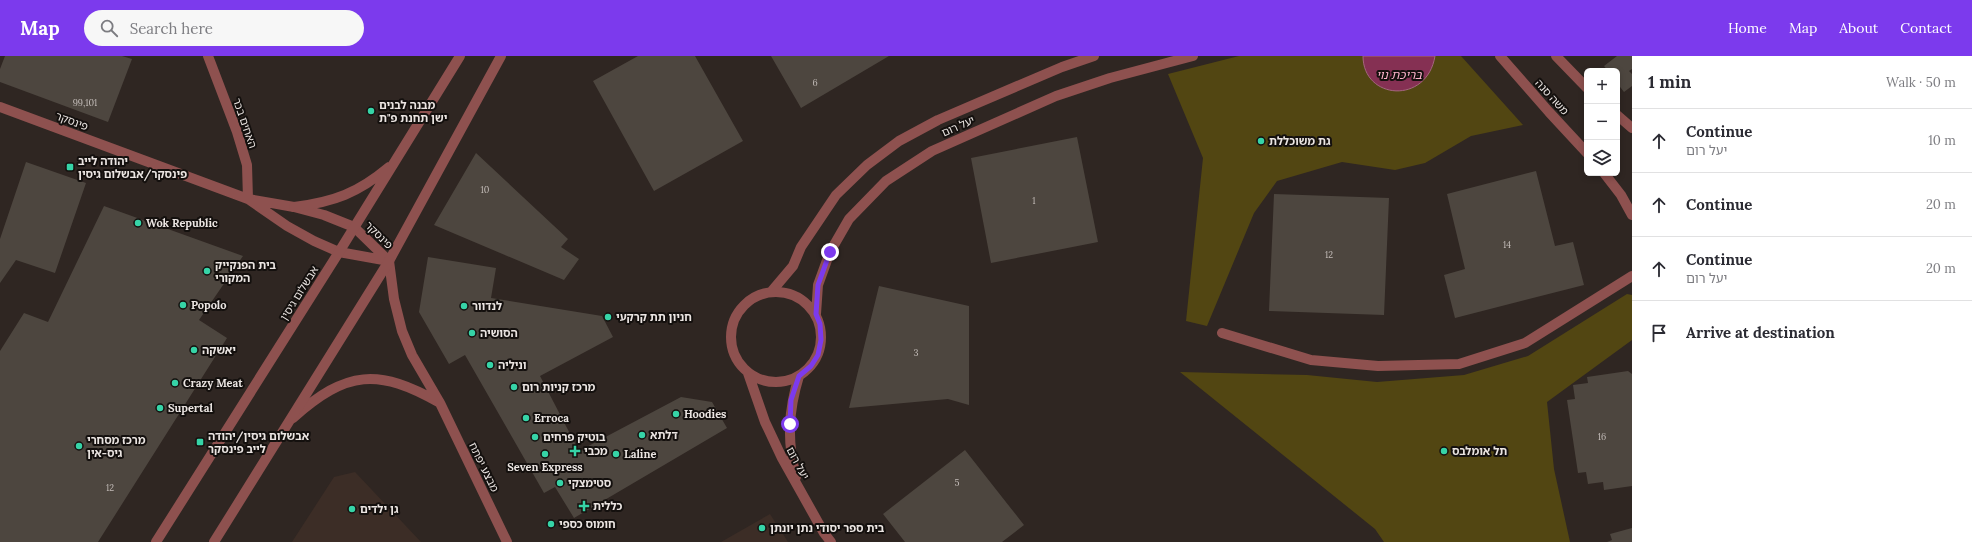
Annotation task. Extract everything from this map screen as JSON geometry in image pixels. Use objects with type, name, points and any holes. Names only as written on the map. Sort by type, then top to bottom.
[{"type":"street","name":"האחים בכר","points":[[208,56],[237,132],[247,165],[248,199]]},
{"type":"street","name":"אבשלום גיסין","points":[[156,542],[339,252],[460,56]]},
{"type":"street","points":[[214,542],[388,261],[501,56]]},
{"type":"street","name":"יעל רום","points":[[771,292],[793,266],[801,248],[836,195],[867,165],[899,141],[945,117],[1062,67],[1094,56]]},
{"type":"street","name":"יעל רום","points":[[816,314],[818,285],[830,252],[849,219],[886,181],[932,151],[1056,96],[1110,78],[1193,56]]},
{"type":"street","name":"משה סנה","points":[[1500,56],[1548,112],[1584,150]]},
{"type":"street","points":[[1556,56],[1584,85]]},
{"type":"street","name":"פינסקר","points":[[0,107],[248,199],[294,207],[324,215],[354,227],[388,261]]},
{"type":"street","points":[[1620,118],[1632,128]]},
{"type":"street","points":[[294,207],[322,204],[348,194],[375,178],[396,160]]},
{"type":"street","points":[[1606,176],[1621,195],[1632,215]]},
{"type":"street","name":"פינסקר","points":[[248,199],[288,226],[314,241],[339,252],[388,261]]},
{"type":"street","name":"מבצע יפתח","points":[[388,261],[394,300],[402,330],[412,355],[440,403],[507,542]]},
{"type":"street","points":[[1222,334],[1311,360],[1378,366],[1459,364],[1525,344],[1632,276]]},
{"type":"street","points":[[780,291],[802,299],[816,314],[820,324],[821,340],[818,355],[811,366],[799,376],[786,382],[769,382],[748,373],[742,368],[733,354],[730,340],[732,325],[741,307],[758,295],[780,291]]},
{"type":"street","name":"יעל רום","points":[[748,373],[769,430],[782,458],[831,542]]},
{"type":"street","name":"יעל רום","points":[[799,376],[791,400],[790,452],[803,496]]},
{"type":"street","points":[[288,422],[313,400],[333,388],[350,381],[371,378],[396,382],[420,392],[440,403]]},
{"type":"shaded area","points":[[1239,56],[1461,56],[1523,125],[1471,136],[1425,163],[1395,170],[1342,162],[1277,181],[1254,213],[1207,326],[1186,321],[1203,158],[1168,74]]},
{"type":"shaded area","points":[[1627,294],[1632,295],[1632,340],[1547,402],[1554,469],[1570,542],[1384,542],[1375,529],[1180,372],[1307,375],[1377,382],[1464,375],[1528,356]]},
{"type":"shaded area","name":"גן ילדים","points":[[355,472],[421,542],[292,542],[334,477]]},
{"type":"shaded area","name":"בית ספר יסודי נתן יונתן","points":[[770,514],[788,542],[721,542]]},
{"type":"water","name":"בריכת נוי","points":[[1363,56],[1435,56],[1430,72],[1420,83],[1409,89],[1396,91],[1384,88],[1373,81],[1366,71]]},
{"type":"building","points":[[5,56],[122,56],[132,59],[108,122],[0,82],[0,69]]},
{"type":"building","points":[[638,56],[695,56],[743,141],[654,191],[593,81]]},
{"type":"building","points":[[771,56],[889,56],[801,108]]},
{"type":"building","points":[[1617,56],[1632,56],[1632,69],[1629,71],[1632,74],[1632,86],[1624,92],[1620,87],[1620,68],[1606,68],[1604,66]]},
{"type":"building","points":[[1077,137],[1098,242],[991,263],[971,158]]},
{"type":"building","points":[[476,153],[568,239],[561,247],[579,259],[564,280],[434,225]]},
{"type":"building","points":[[26,162],[86,183],[55,273],[16,260],[0,283],[0,239]]},
{"type":"building","points":[[1536,171],[1555,246],[1573,242],[1584,285],[1455,318],[1444,275],[1465,269],[1447,194]]},
{"type":"building","points":[[1274,194],[1389,198],[1384,315],[1269,311]]},
{"type":"building","name":"מרכז מסחרי גיס-אין","points":[[104,206],[243,256],[199,320],[227,338],[98,542],[0,542],[0,351],[24,313],[48,322]]},
{"type":"building","name":"מרכז קניות רום","points":[[428,257],[496,268],[491,298],[602,316],[613,337],[540,376],[579,451],[681,397],[712,402],[727,428],[574,518],[555,487],[544,493],[465,355],[449,364],[419,312]]},
{"type":"building","points":[[879,286],[969,306],[969,405],[948,399],[849,408]]},
{"type":"building","points":[[1628,371],[1632,374],[1632,486],[1604,490],[1603,482],[1588,484],[1586,472],[1578,473],[1567,400],[1575,399],[1573,385],[1588,383],[1587,377]]},
{"type":"building","points":[[965,450],[1024,525],[1002,542],[905,542],[883,514]]},
{"type":"building","points":[[1632,528],[1632,542],[1607,542],[1612,540],[1610,534]]},
{"type":"place","name":"מבנה לבנים ישן תחנת פ\"ת","points":[[371,111]]},
{"type":"place","name":"גת משוכללת","points":[[1261,141]]},
{"type":"place","name":"יהודה לייב פינסקר/אבשלום גיסין","points":[[70,167]]},
{"type":"place","name":"Wok Republic","points":[[138,223]]},
{"type":"place","name":"בית הפנקייק המקורי","points":[[207,271]]},
{"type":"place","name":"Popolo","points":[[183,305]]},
{"type":"place","name":"לנדוור","points":[[464,306]]},
{"type":"place","name":"חניון תת קרקעי","points":[[608,317]]},
{"type":"place","name":"הסושיה","points":[[472,333]]},
{"type":"place","name":"יאשקה","points":[[194,350]]},
{"type":"place","name":"וניליה","points":[[490,365]]},
{"type":"place","name":"Crazy Meat","points":[[175,383]]},
{"type":"place","name":"מרכז קניות רום","points":[[514,387]]},
{"type":"place","name":"Supertal","points":[[160,408]]},
{"type":"place","name":"Hoodies","points":[[676,414]]},
{"type":"place","name":"Erroca","points":[[526,418]]},
{"type":"place","name":"דלתא","points":[[642,435]]},
{"type":"place","name":"בוטיק פרחים","points":[[535,437]]},
{"type":"place","name":"אבשלום גיסין/יהודה לייב פינסקר","points":[[200,442]]},
{"type":"place","name":"מרכז מסחרי גיס-אין","points":[[79,446]]},
{"type":"place","name":"מכבי","points":[[575,451]]},
{"type":"place","name":"תל אומלבס","points":[[1444,451]]},
{"type":"place","name":"Seven Express","points":[[545,454]]},
{"type":"place","name":"Laline","points":[[616,454]]},
{"type":"place","name":"סטימצקי","points":[[560,483]]},
{"type":"place","name":"כללית","points":[[584,506]]},
{"type":"place","name":"גן ילדים","points":[[352,509]]},
{"type":"place","name":"חומוס כספי","points":[[551,524]]},
{"type":"place","name":"בית ספר יסודי נתן יונתן","points":[[762,528]]},
{"type":"route","points":[[790,424],[791,400],[799,376],[811,366],[818,355],[821,340],[820,324],[816,314],[818,285],[830,252]]}]
